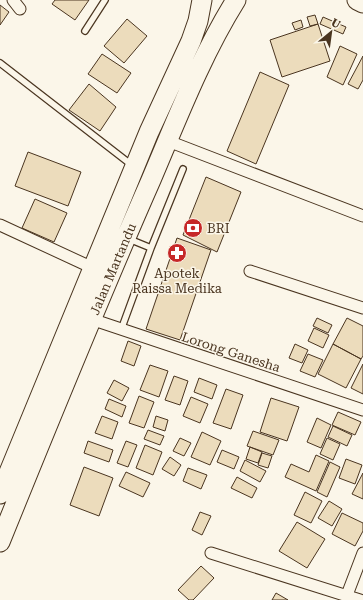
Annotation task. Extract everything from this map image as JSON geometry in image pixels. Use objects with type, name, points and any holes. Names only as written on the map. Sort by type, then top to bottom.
[{"type":"highway","name":"Jalan Martandu","points":[[0,542],[19,471],[93,268],[149,132],[191,41],[198,22],[202,0]]},
{"type":"highway","name":"Jalan Martandu","points":[[0,494],[19,471],[91,319],[184,103],[215,37],[236,0]]},
{"type":"highway","points":[[357,0],[363,3]]},
{"type":"street","points":[[13,0],[20,9]]},
{"type":"street","points":[[168,141],[363,216]]},
{"type":"street","points":[[0,225],[93,268]]},
{"type":"street","points":[[250,271],[363,308]]},
{"type":"street","name":"Lorong Ganesha","points":[[91,319],[363,410]]},
{"type":"street","points":[[211,553],[360,600]]},
{"type":"street","points":[[347,595],[363,553]]},
{"type":"lane","points":[[85,31],[105,0]]},
{"type":"lane","points":[[0,63],[134,167]]},
{"type":"lane","points":[[121,330],[151,248],[183,169]]},
{"type":"lane","points":[[125,238],[151,248]]},
{"type":"building","points":[[55,0],[89,0],[75,20],[52,4]]},
{"type":"building","points":[[0,5],[9,12],[0,25]]},
{"type":"building","points":[[315,15],[318,24],[310,26],[307,17]]},
{"type":"building","points":[[323,17],[346,27],[343,34],[320,24]]},
{"type":"building","points":[[127,19],[147,36],[124,63],[104,46]]},
{"type":"building","points":[[301,20],[303,27],[295,30],[292,23]]},
{"type":"building","points":[[318,24],[330,61],[282,77],[270,40]]},
{"type":"building","points":[[340,46],[357,54],[343,85],[327,77]]},
{"type":"building","points":[[102,54],[131,73],[117,93],[88,74]]},
{"type":"building","points":[[363,56],[363,80],[358,89],[348,84]]},
{"type":"building","points":[[260,72],[289,85],[256,164],[227,151]]},
{"type":"building","points":[[89,84],[116,107],[100,131],[69,110]]},
{"type":"building","points":[[28,152],[81,172],[68,206],[15,186]]},
{"type":"building","points":[[206,177],[241,192],[217,252],[183,235]]},
{"type":"building","points":[[35,199],[67,213],[54,242],[22,228]]},
{"type":"building","points":[[177,238],[211,250],[180,340],[146,329]]},
{"type":"building","points":[[317,318],[332,325],[328,333],[313,326]]},
{"type":"building","points":[[347,318],[363,326],[363,356],[361,359],[333,344]]},
{"type":"building","points":[[314,328],[329,335],[323,348],[308,341]]},
{"type":"building","points":[[128,341],[141,346],[134,366],[121,361]]},
{"type":"building","points":[[295,344],[308,350],[302,363],[289,358]]},
{"type":"building","points":[[333,344],[361,359],[346,388],[318,374]]},
{"type":"building","points":[[308,354],[323,360],[315,377],[300,371]]},
{"type":"building","points":[[363,364],[363,394],[351,388]]},
{"type":"building","points":[[150,365],[168,371],[159,397],[140,390]]},
{"type":"building","points":[[174,376],[188,381],[180,405],[165,400]]},
{"type":"building","points":[[199,378],[217,385],[212,399],[194,392]]},
{"type":"building","points":[[114,380],[129,388],[122,401],[107,393]]},
{"type":"building","points":[[226,389],[243,395],[231,429],[213,423]]},
{"type":"building","points":[[139,396],[154,402],[144,428],[129,423]]},
{"type":"building","points":[[191,397],[208,404],[200,423],[183,416]]},
{"type":"building","points":[[271,398],[299,407],[287,441],[260,432]]},
{"type":"building","points":[[109,399],[126,406],[122,417],[105,409]]},
{"type":"building","points":[[338,412],[361,422],[355,435],[332,425]]},
{"type":"building","points":[[102,416],[118,422],[112,439],[95,433]]},
{"type":"building","points":[[156,416],[168,420],[165,431],[153,427]]},
{"type":"building","points":[[317,418],[331,425],[321,448],[307,442]]},
{"type":"building","points":[[333,426],[352,435],[347,446],[328,437]]},
{"type":"building","points":[[148,430],[164,436],[160,445],[144,439]]},
{"type":"building","points":[[253,431],[279,440],[273,455],[247,446]]},
{"type":"building","points":[[202,432],[221,441],[210,465],[191,457]]},
{"type":"building","points":[[180,438],[191,443],[184,456],[173,451]]},
{"type":"building","points":[[327,438],[340,444],[333,460],[320,454]]},
{"type":"building","points":[[88,441],[113,450],[109,462],[84,453]]},
{"type":"building","points":[[126,441],[137,445],[128,467],[117,463]]},
{"type":"building","points":[[145,445],[162,452],[153,475],[136,468]]},
{"type":"building","points":[[250,447],[262,452],[258,463],[246,459]]},
{"type":"building","points":[[222,450],[239,457],[234,469],[217,462]]},
{"type":"building","points":[[262,453],[272,456],[268,468],[258,465]]},
{"type":"building","points":[[316,455],[329,461],[316,491],[285,477],[291,464],[309,472]]},
{"type":"building","points":[[170,457],[181,465],[174,476],[162,469]]},
{"type":"building","points":[[346,459],[362,465],[355,484],[339,478]]},
{"type":"building","points":[[245,460],[266,471],[260,482],[240,471]]},
{"type":"building","points":[[330,462],[340,467],[327,497],[317,492]]},
{"type":"building","points":[[84,467],[113,478],[99,516],[70,505]]},
{"type":"building","points":[[188,468],[207,475],[201,489],[183,481]]},
{"type":"building","points":[[126,472],[150,483],[143,497],[119,486]]},
{"type":"building","points":[[363,473],[363,499],[352,494]]},
{"type":"building","points":[[237,477],[257,488],[252,498],[231,488]]},
{"type":"building","points":[[305,492],[322,501],[311,523],[294,515]]},
{"type":"building","points":[[329,501],[342,509],[332,526],[318,518]]},
{"type":"building","points":[[200,512],[211,516],[202,535],[192,530]]},
{"type":"building","points":[[342,513],[363,523],[363,531],[355,546],[332,534]]},
{"type":"building","points":[[297,522],[325,539],[307,568],[279,551]]},
{"type":"building","points":[[201,566],[214,578],[193,600],[189,600],[178,590]]},
{"type":"building","points":[[276,593],[288,600],[272,600]]},
{"type":"place","name":"BRI","points":[[193,228]]},
{"type":"place","name":"Apotek Raissa Medika","points":[[177,253]]}]
